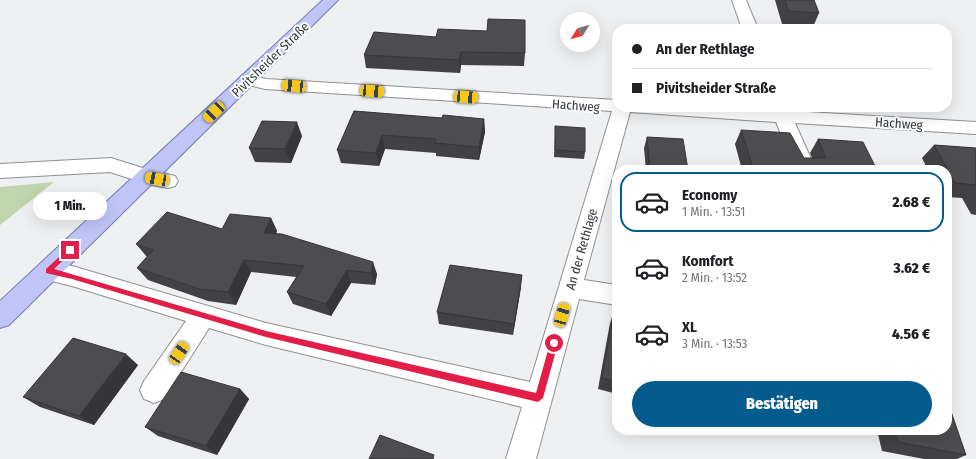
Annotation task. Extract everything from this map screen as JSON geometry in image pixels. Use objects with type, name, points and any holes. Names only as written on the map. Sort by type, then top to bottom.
[{"type":"main road","name":"Pivitsheider Straße","points":[[0,317],[48,271],[157,179],[248,79],[332,0]]},
{"type":"street","points":[[739,0],[748,24]]},
{"type":"street","name":"Hachweg","points":[[248,79],[265,84],[612,107]]},
{"type":"street","name":"An der Rethlage","points":[[521,459],[621,112]]},
{"type":"street","points":[[781,112],[804,165]]},
{"type":"street","name":"Hachweg","points":[[792,112],[976,128]]},
{"type":"street","points":[[0,171],[111,165],[157,179]]},
{"type":"street","points":[[48,271],[72,276],[266,334],[538,398]]},
{"type":"street","points":[[570,288],[612,294]]},
{"type":"street","points":[[154,390],[204,315]]},
{"type":"green space","points":[[54,182],[0,225],[0,187]]},
{"type":"building","points":[[785,0],[814,0],[819,13],[788,11]]},
{"type":"building","points":[[488,19],[525,20],[525,53],[461,52],[459,60],[364,55],[374,32],[436,37],[438,29],[487,31]]},
{"type":"building","points":[[354,111],[442,118],[443,115],[484,119],[479,147],[435,143],[436,139],[382,135],[376,153],[337,150]]},
{"type":"building","points":[[262,121],[297,122],[285,149],[249,148]]},
{"type":"building","points":[[555,126],[585,128],[585,152],[555,150]]},
{"type":"building","points":[[741,130],[790,133],[804,158],[826,158],[818,139],[863,142],[874,165],[752,165]]},
{"type":"building","points":[[647,137],[683,139],[687,165],[650,165]]},
{"type":"building","points":[[934,145],[976,148],[976,186],[955,183],[952,178],[952,165],[945,165]]},
{"type":"building","points":[[167,212],[222,229],[230,214],[271,218],[264,233],[282,234],[373,262],[371,273],[347,270],[326,304],[287,292],[304,266],[244,260],[228,292],[199,289],[137,268],[153,250],[136,244]]},
{"type":"building","points":[[450,265],[522,275],[514,324],[437,312]]},
{"type":"building","points":[[612,323],[612,381],[602,378]]},
{"type":"building","points":[[73,338],[126,354],[79,416],[23,397]]},
{"type":"building","points":[[181,372],[240,389],[206,446],[145,427]]},
{"type":"building","points":[[952,414],[966,455],[898,442],[896,435],[952,435]]},
{"type":"building","points":[[380,435],[434,455],[433,459],[369,459]]},
{"type":"route","points":[[70,250],[48,271],[72,276],[266,334],[538,398],[554,343]]}]
